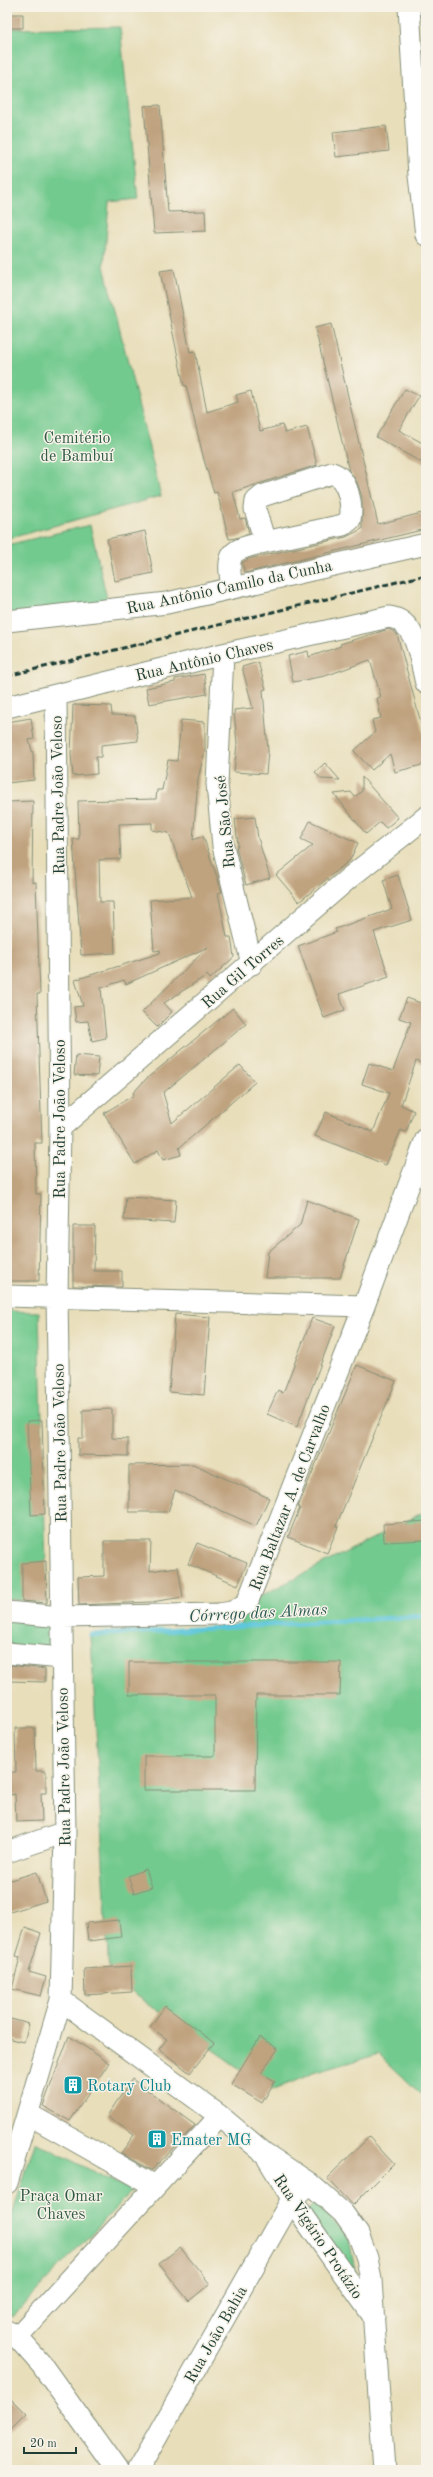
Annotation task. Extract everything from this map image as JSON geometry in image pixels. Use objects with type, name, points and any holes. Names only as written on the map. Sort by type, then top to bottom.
[{"type":"street","points":[[409,7],[419,176],[426,235]]},
{"type":"street","points":[[232,588],[229,560],[231,554],[237,549],[343,525],[350,520],[351,513],[344,481],[340,475],[332,473],[262,496],[256,501],[255,509],[265,542]]},
{"type":"street","name":"Rua Antônio Camilo da Cunha","points":[[7,621],[167,603],[426,544]]},
{"type":"street","name":"Rua Antônio Chaves","points":[[7,707],[223,654],[389,617],[402,621],[411,632],[417,646],[426,683]]},
{"type":"street","name":"Rua São José","points":[[223,654],[217,784],[223,846],[252,964]]},
{"type":"street","name":"Rua Padre João Veloso","points":[[7,2183],[61,2000],[65,1832],[56,1296],[60,1128],[56,695]]},
{"type":"street","name":"Rua Gil Torres","points":[[60,1128],[252,964],[349,878],[426,817]]},
{"type":"street","name":"Rua Baltazar A. de Carvalho","points":[[7,1612],[62,1617],[219,1614],[232,1612],[247,1603],[364,1306],[426,1139]]},
{"type":"street","points":[[7,1296],[56,1296],[364,1306]]},
{"type":"street","points":[[7,1653],[62,1658]]},
{"type":"street","points":[[7,1852],[65,1832]]},
{"type":"street","name":"Rua Vigário Protázio","points":[[61,2000],[220,2116],[264,2153],[309,2183],[343,2213],[358,2234],[367,2258],[375,2319],[384,2470]]},
{"type":"street","points":[[28,2114],[155,2186]]},
{"type":"street","points":[[117,2470],[41,2364],[12,2334],[155,2186],[220,2116]]},
{"type":"street","name":"Rua Vigário Protázio","points":[[264,2153],[292,2199],[375,2319]]},
{"type":"street","name":"Rua João Bahia","points":[[138,2470],[292,2199],[309,2183]]},
{"type":"green space","name":"Cemitério de Bambuí","points":[[120,27],[138,199],[109,202],[104,266],[161,496],[7,539],[7,29]]},
{"type":"green space","points":[[90,525],[108,603],[7,615],[7,545]]},
{"type":"green space","points":[[7,1311],[39,1312],[47,1603],[7,1599]]},
{"type":"green space","points":[[426,1511],[426,2099],[379,2054],[314,2073],[271,2091],[109,1976],[91,1635],[241,1626],[247,1603]]},
{"type":"green space","points":[[7,1617],[53,1622],[50,1650],[7,1645]]},
{"type":"green space","name":"Praça Omar Chaves","points":[[35,2142],[132,2191],[13,2316],[7,2313],[7,2231]]},
{"type":"green space","points":[[315,2204],[349,2238],[356,2276],[306,2211]]},
{"type":"building","points":[[7,14],[23,14],[23,28],[7,28]]},
{"type":"building","points":[[160,105],[168,212],[205,211],[206,231],[154,233],[144,106]]},
{"type":"building","points":[[386,126],[389,151],[336,157],[333,132]]},
{"type":"building","points":[[174,269],[190,352],[195,351],[207,412],[238,402],[236,395],[251,391],[260,431],[282,425],[285,433],[307,427],[317,465],[233,492],[240,519],[245,518],[249,533],[236,538],[229,539],[217,492],[214,493],[204,460],[186,385],[184,386],[160,271]]},
{"type":"building","points":[[331,324],[378,524],[426,512],[426,529],[245,573],[242,563],[248,559],[346,537],[362,529],[362,497],[357,482],[349,471],[315,328]]},
{"type":"building","points":[[405,389],[419,396],[399,430],[426,445],[426,465],[376,437]]},
{"type":"building","points":[[145,531],[153,573],[115,581],[107,539]]},
{"type":"building","points":[[389,629],[397,634],[426,742],[426,764],[395,772],[390,754],[372,770],[354,751],[375,732],[372,720],[381,718],[377,698],[381,697],[370,660],[325,676],[293,682],[288,656],[308,651],[309,657],[341,646],[340,644]]},
{"type":"building","points":[[258,662],[266,689],[263,690],[268,751],[266,774],[234,772],[237,744],[234,710],[253,708],[242,667]]},
{"type":"building","points":[[204,674],[207,694],[149,704],[146,688],[175,682],[175,679]]},
{"type":"building","points":[[73,705],[111,706],[112,715],[135,716],[138,741],[101,745],[101,757],[96,757],[97,774],[73,776],[71,755]]},
{"type":"building","points":[[31,718],[34,739],[29,740],[33,754],[34,780],[7,783],[7,722]]},
{"type":"building","points":[[181,720],[205,722],[205,750],[198,779],[193,840],[203,836],[222,892],[218,893],[227,937],[231,937],[234,957],[210,979],[207,975],[164,1003],[172,1012],[157,1027],[142,1012],[208,947],[126,984],[124,980],[101,988],[106,1038],[92,1041],[88,1021],[76,1022],[74,1007],[83,1006],[75,980],[160,953],[160,950],[154,951],[150,900],[192,897],[169,833],[152,830],[152,823],[119,824],[121,859],[99,860],[100,902],[113,902],[115,953],[81,955],[73,839],[79,839],[78,801],[156,799],[157,790],[162,790],[168,760],[177,761]]},
{"type":"building","points":[[325,763],[340,780],[321,779],[315,772]]},
{"type":"building","points":[[362,777],[398,818],[386,828],[380,822],[366,834],[334,794],[351,792],[355,797],[362,791]]},
{"type":"building","points":[[33,801],[32,883],[36,882],[40,994],[37,994],[42,1143],[35,1143],[36,1194],[41,1194],[39,1281],[7,1281],[7,802]]},
{"type":"building","points":[[255,817],[258,838],[270,878],[246,885],[236,847],[238,846],[235,819]]},
{"type":"building","points":[[310,821],[358,843],[350,860],[299,902],[276,875],[313,845],[301,839]]},
{"type":"building","points":[[398,875],[412,920],[374,932],[389,977],[339,994],[345,1010],[324,1018],[298,946],[337,932],[335,929],[392,909],[383,880]]},
{"type":"building","points":[[407,998],[426,1005],[426,1065],[416,1061],[401,1105],[414,1111],[406,1132],[401,1130],[386,1165],[315,1136],[326,1112],[373,1132],[389,1093],[362,1084],[369,1063],[393,1071],[411,1022],[399,1018]]},
{"type":"building","points":[[233,1008],[246,1024],[163,1093],[172,1123],[240,1065],[255,1082],[179,1148],[181,1155],[163,1160],[158,1150],[135,1164],[104,1113],[134,1095],[133,1093],[146,1079]]},
{"type":"building","points":[[76,1055],[99,1057],[97,1076],[74,1075]]},
{"type":"building","points":[[126,1197],[176,1200],[174,1223],[124,1220]]},
{"type":"building","points":[[307,1200],[359,1219],[340,1278],[265,1278],[268,1252],[300,1225]]},
{"type":"building","points":[[73,1226],[95,1226],[94,1271],[122,1271],[122,1287],[73,1286]]},
{"type":"building","points":[[175,1314],[210,1317],[204,1395],[169,1392]]},
{"type":"building","points":[[312,1318],[335,1326],[297,1427],[267,1414],[278,1390],[283,1393]]},
{"type":"building","points":[[357,1365],[396,1381],[336,1526],[338,1527],[327,1553],[288,1537],[300,1508],[298,1507]]},
{"type":"building","points":[[112,1409],[112,1438],[128,1439],[128,1456],[78,1455],[78,1438],[83,1438],[83,1410]]},
{"type":"building","points":[[42,1420],[45,1514],[31,1515],[27,1421]]},
{"type":"building","points":[[193,1464],[269,1498],[256,1526],[175,1490],[168,1512],[129,1512],[129,1465]]},
{"type":"building","points":[[426,1521],[426,1540],[384,1542],[383,1524]]},
{"type":"building","points":[[104,1541],[151,1541],[150,1571],[178,1567],[183,1597],[151,1602],[79,1605],[78,1577],[104,1576]]},
{"type":"building","points":[[197,1543],[247,1563],[238,1585],[188,1564]]},
{"type":"building","points":[[46,1561],[47,1603],[22,1601],[22,1563]]},
{"type":"building","points":[[129,1662],[341,1662],[340,1695],[256,1695],[255,1790],[144,1790],[144,1756],[215,1756],[215,1695],[129,1695]]},
{"type":"building","points":[[10,1665],[45,1669],[45,1682],[10,1681]]},
{"type":"building","points":[[15,1728],[35,1728],[36,1771],[46,1771],[46,1793],[41,1793],[42,1821],[16,1822],[15,1794],[10,1795],[9,1772],[16,1772]]},
{"type":"building","points":[[146,1869],[152,1887],[134,1893],[128,1876]]},
{"type":"building","points":[[37,1872],[46,1901],[7,1913],[7,1881]]},
{"type":"building","points":[[119,1920],[121,1937],[88,1941],[86,1923]]},
{"type":"building","points":[[25,1927],[41,1933],[29,1972],[46,1977],[41,1996],[12,1989],[20,1957],[16,1956]]},
{"type":"building","points":[[131,1966],[132,1992],[85,1995],[84,1969]]},
{"type":"building","points":[[165,2006],[214,2043],[190,2073],[159,2049],[167,2039],[150,2027]]},
{"type":"building","points":[[7,2018],[29,2024],[24,2042],[7,2038]]},
{"type":"building","name":"Rotary Club","points":[[69,2036],[109,2063],[70,2121],[43,2106]]},
{"type":"building","points":[[260,2037],[278,2049],[261,2073],[275,2081],[262,2103],[231,2084]]},
{"type":"building","name":"Emater MG","points":[[132,2079],[195,2125],[152,2170],[121,2153],[134,2135],[107,2116]]},
{"type":"building","points":[[369,2137],[394,2164],[353,2205],[327,2178]]},
{"type":"building","points":[[180,2247],[210,2284],[189,2301],[159,2264]]},
{"type":"building","points":[[7,2395],[26,2414],[7,2433]]},
{"type":"waterway","name":"Córrego das Almas","points":[[91,1635],[426,1616]]},
{"type":"railway","points":[[7,676],[426,575]]},
{"type":"place","name":"Rotary Club","points":[[73,2085]]},
{"type":"place","name":"Emater MG","points":[[157,2139]]}]
